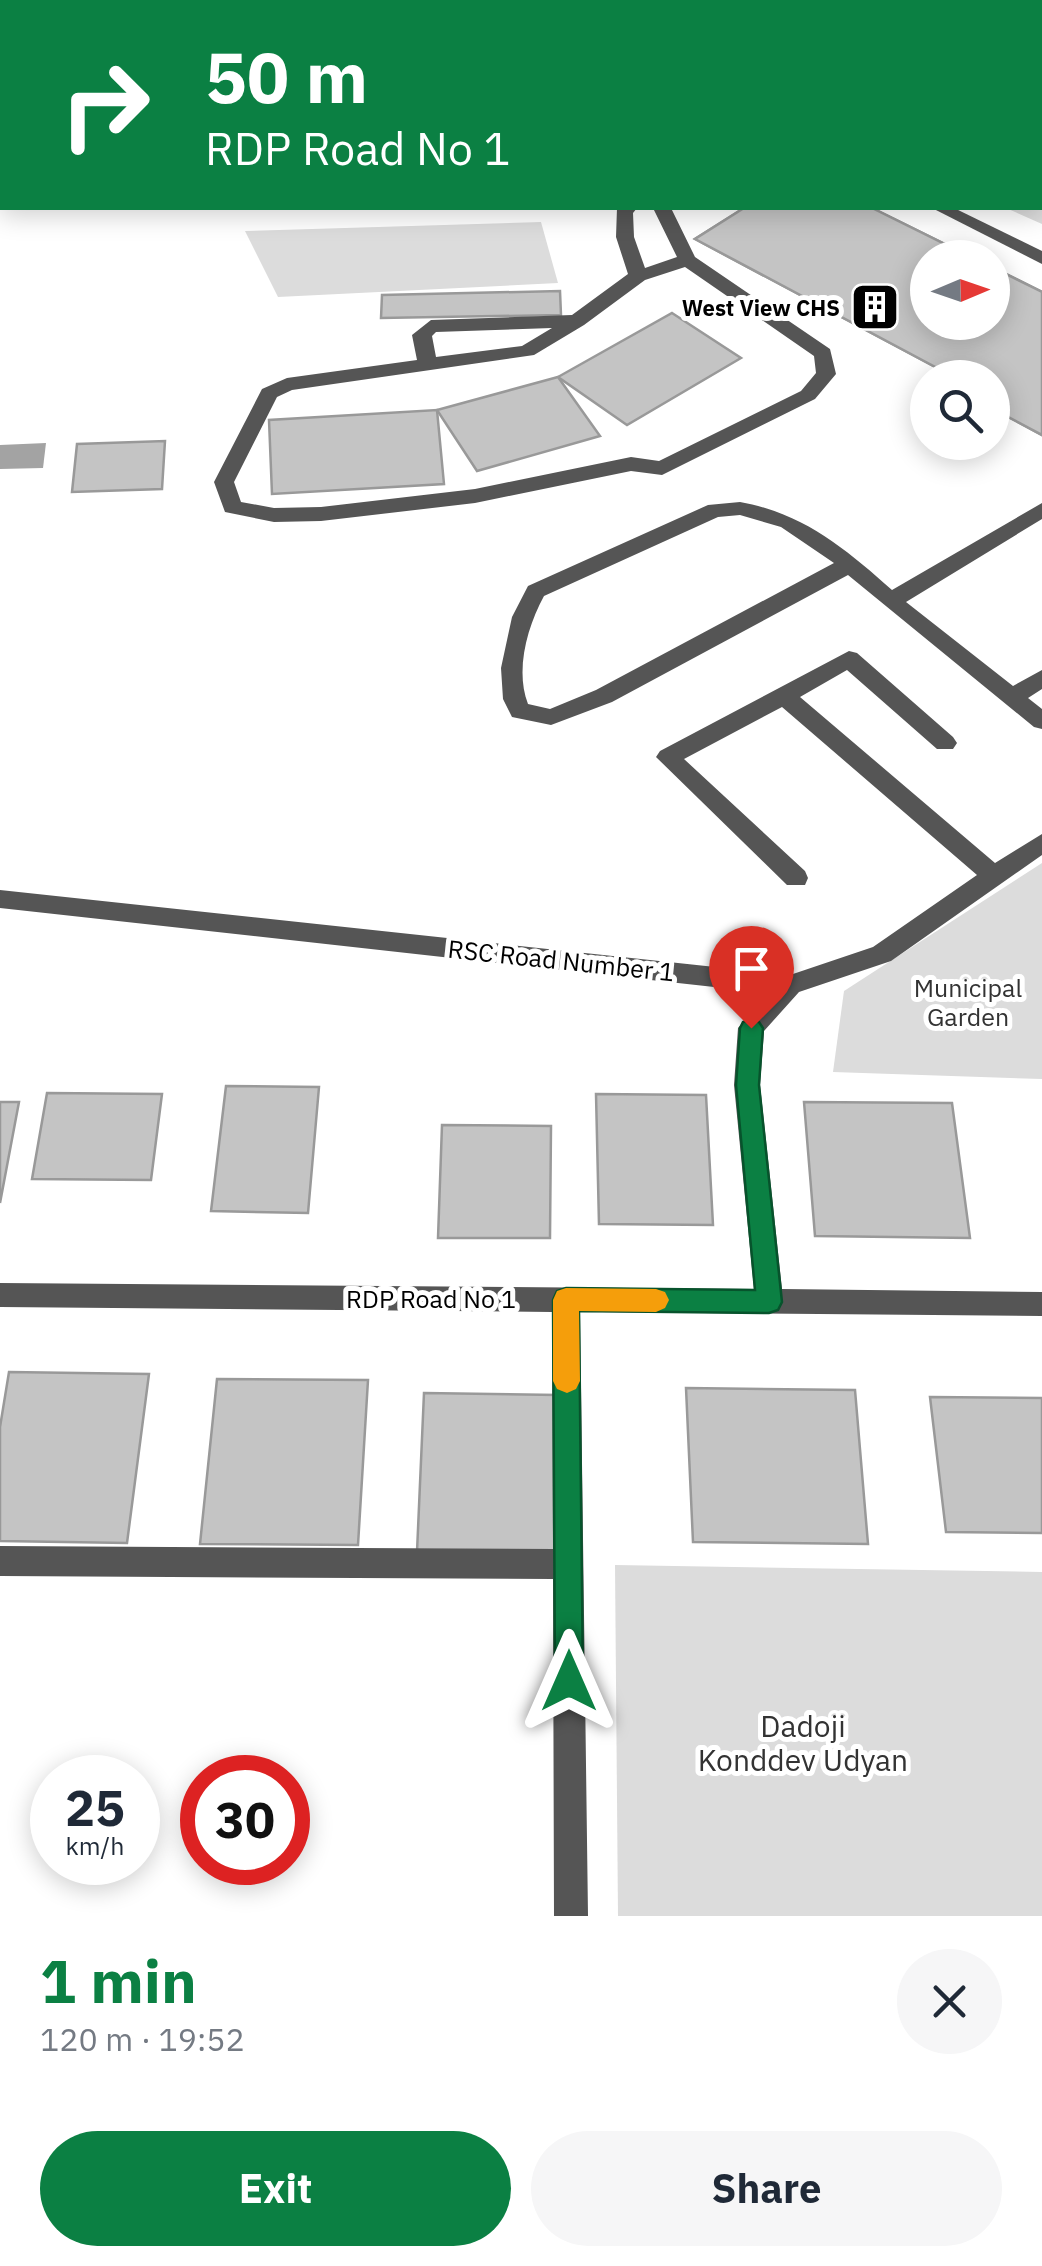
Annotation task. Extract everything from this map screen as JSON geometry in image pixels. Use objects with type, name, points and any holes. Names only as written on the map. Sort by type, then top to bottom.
[{"type":"street","points":[[625,210],[625,237],[638,276]]},
{"type":"street","points":[[663,210],[687,260],[824,353],[826,374],[808,395],[662,468],[631,464],[475,496],[321,514],[274,514],[232,507],[224,482],[269,393],[287,384],[528,351],[578,321],[638,276],[687,260]]},
{"type":"street","points":[[946,210],[1042,258]]},
{"type":"street","points":[[428,366],[422,335],[431,326],[578,321]]},
{"type":"street","points":[[850,564],[604,696],[551,717],[520,711],[512,700],[516,639],[524,609],[536,591],[716,510],[738,506],[778,516],[850,564],[1042,722]]},
{"type":"street","points":[[891,601],[1042,510]]},
{"type":"street","points":[[796,878],[668,758],[848,659],[944,743]]},
{"type":"street","points":[[1012,698],[1042,678]]},
{"type":"street","points":[[784,696],[994,876]]},
{"type":"street","points":[[769,1302],[748,1085],[751,1028],[790,985],[882,954],[1042,842]]},
{"type":"street","name":"RSC Road Number 1","points":[[0,899],[790,985]]},
{"type":"street","name":"RDP Road No 1","points":[[0,1294],[1042,1304]]},
{"type":"street","points":[[566,1300],[571,1916]]},
{"type":"street","points":[[0,1561],[568,1564]]},
{"type":"green space","points":[[1010,210],[1042,210],[1042,224]]},
{"type":"green space","points":[[541,222],[558,283],[278,297],[245,231]]},
{"type":"green space","name":"Municipal Garden","points":[[1042,863],[1042,1079],[833,1072],[844,991]]},
{"type":"green space","name":"Dadoji Konddev Udyan","points":[[615,1565],[1042,1572],[1042,1916],[618,1916]]},
{"type":"shaded area","points":[[46,443],[43,468],[0,469],[0,445]]},
{"type":"building","name":"West View CHS","points":[[741,210],[876,210],[937,240],[910,240],[910,340],[1010,340],[1010,276],[1042,292],[1042,435],[1010,418],[1010,360],[922,360],[695,239]]},
{"type":"building","name":"West View CHS","points":[[741,210],[876,210],[937,240],[910,240],[910,340],[1010,340],[1010,276],[1042,292],[1042,435],[1010,418],[1010,360],[922,360],[695,239]]},
{"type":"building","points":[[560,291],[561,315],[381,318],[382,295]]},
{"type":"building","points":[[672,313],[741,358],[627,425],[558,377]]},
{"type":"building","points":[[558,377],[600,436],[477,471],[437,410]]},
{"type":"building","points":[[437,410],[444,484],[272,494],[269,420]]},
{"type":"building","points":[[165,441],[162,489],[72,492],[77,444]]},
{"type":"building","points":[[226,1086],[319,1087],[308,1213],[211,1211]]},
{"type":"building","points":[[47,1093],[162,1094],[151,1180],[32,1179]]},
{"type":"building","points":[[596,1094],[706,1095],[713,1225],[599,1224]]},
{"type":"building","points":[[0,1102],[19,1102],[0,1203]]},
{"type":"building","points":[[804,1102],[952,1103],[970,1238],[815,1236]]},
{"type":"building","points":[[442,1125],[551,1126],[550,1238],[438,1238]]},
{"type":"building","points":[[9,1372],[149,1374],[127,1543],[0,1541],[0,1427]]},
{"type":"building","points":[[217,1379],[368,1380],[358,1545],[200,1544]]},
{"type":"building","points":[[686,1388],[855,1390],[868,1544],[693,1542]]},
{"type":"building","points":[[424,1393],[558,1395],[559,1554],[417,1552]]},
{"type":"building","points":[[930,1397],[1042,1398],[1042,1533],[946,1532]]},
{"type":"slow traffic","points":[[567,1381],[566,1300],[656,1300]]},
{"type":"place","name":"West View CHS","points":[[875,307]]},
{"type":"route","points":[[569,1681],[566,1300],[769,1302],[748,1085],[751,1028]]}]
